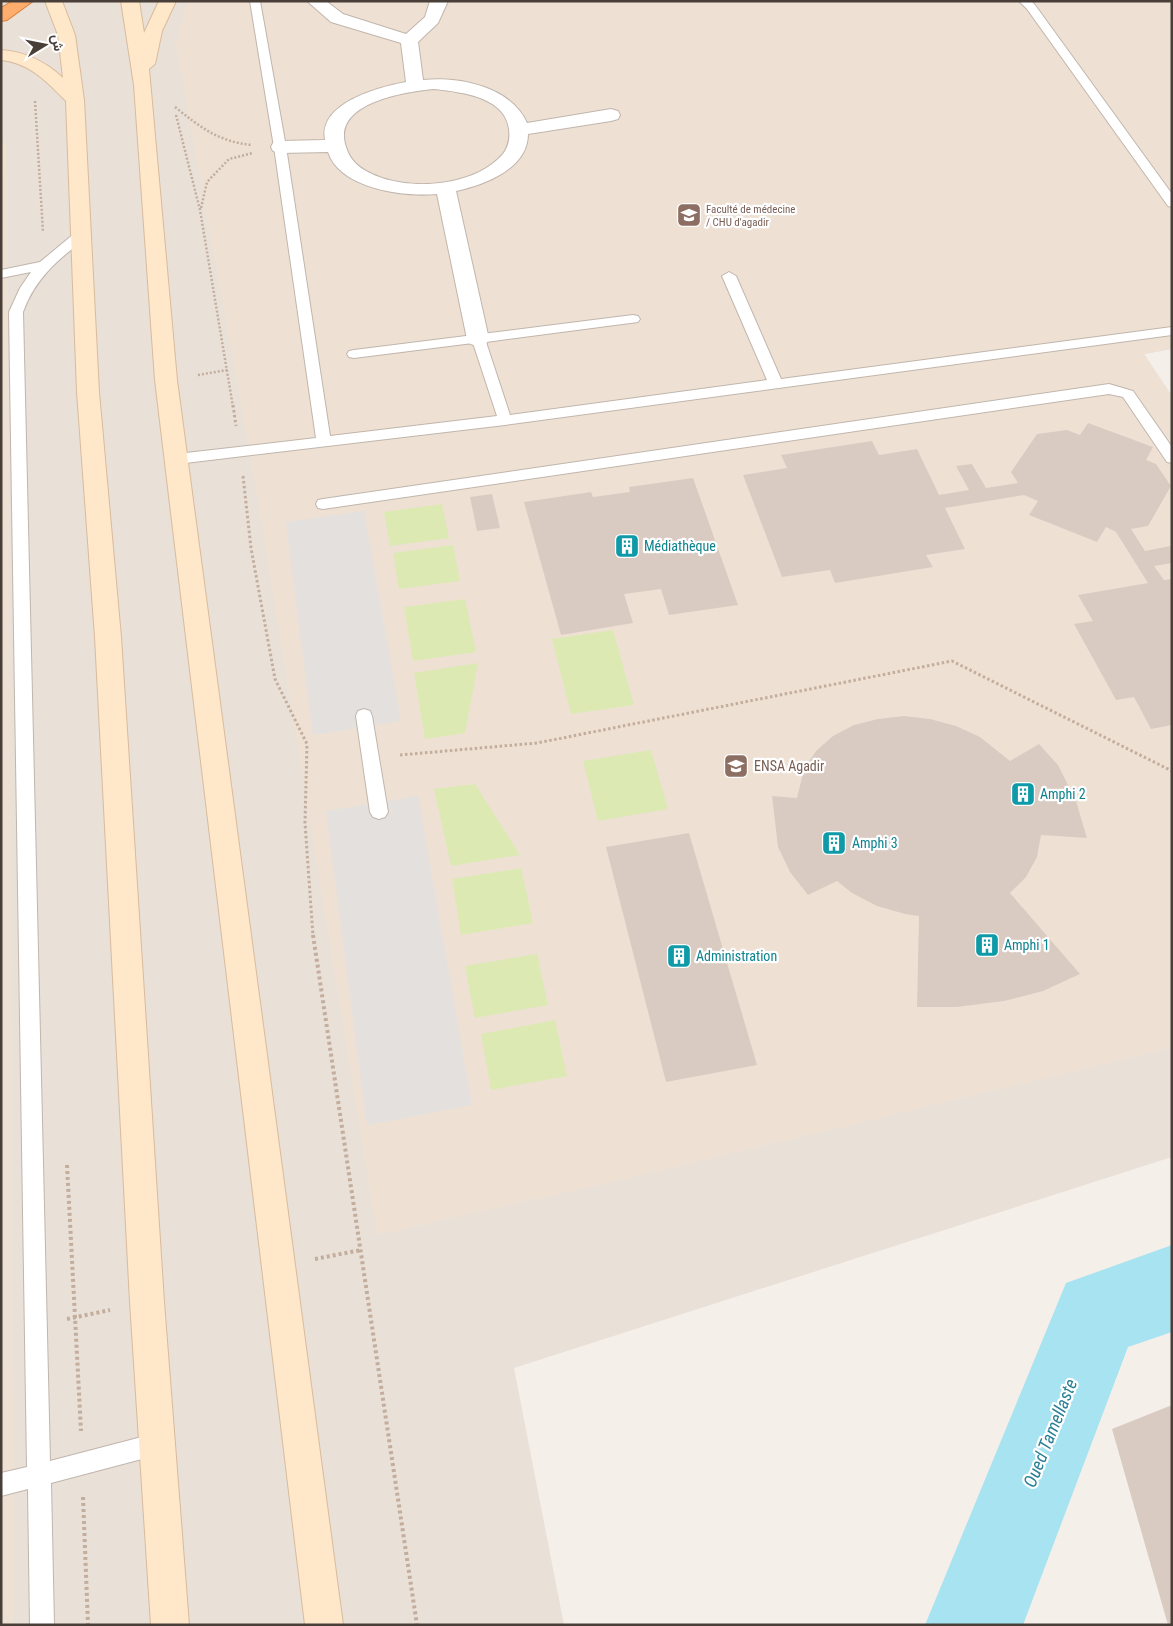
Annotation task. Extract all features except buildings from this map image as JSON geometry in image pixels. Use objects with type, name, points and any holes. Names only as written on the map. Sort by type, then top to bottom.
[{"type":"highway","points":[[1,16],[25,1]]},
{"type":"main road","points":[[52,1],[60,15],[70,60],[75,100],[88,392],[108,638],[148,1302],[170,1625]]},
{"type":"main road","points":[[130,1],[143,85],[166,380],[324,1625]]},
{"type":"main road","points":[[143,85],[149,41],[158,16],[168,1]]},
{"type":"main road","points":[[1,55],[28,59],[36,63],[75,100]]},
{"type":"street","points":[[314,1],[337,18],[374,27],[409,40]]},
{"type":"street","points":[[409,40],[426,28],[438,11],[439,1]]},
{"type":"street","points":[[409,40],[415,85]]},
{"type":"street","points":[[415,85],[452,85],[486,94],[509,110],[516,120],[519,130],[519,141],[514,152],[505,162],[476,179],[445,187],[419,189],[380,183],[350,170],[341,160],[333,146],[335,128],[351,108],[379,93],[415,85]]},
{"type":"street","points":[[519,130],[611,115]]},
{"type":"street","points":[[280,146],[333,146]]},
{"type":"street","points":[[445,187],[478,339]]},
{"type":"lane","points":[[255,1],[280,146],[324,442]]},
{"type":"lane","points":[[1024,1],[1031,7],[1172,203]]},
{"type":"lane","points":[[42,1625],[16,312],[22,294],[42,266],[80,236]]},
{"type":"lane","points":[[1,274],[42,266]]},
{"type":"lane","points":[[729,276],[776,384]]},
{"type":"lane","points":[[354,354],[633,319]]},
{"type":"lane","points":[[177,459],[505,420],[1172,331]]},
{"type":"lane","points":[[478,339],[505,420]]},
{"type":"lane","points":[[323,504],[1109,389],[1128,394],[1172,458]]},
{"type":"lane","points":[[364,716],[379,812]]},
{"type":"lane","points":[[1,1485],[157,1444]]},
{"type":"path","points":[[280,146],[231,143],[197,125],[174,106],[200,210],[240,451],[251,548],[275,679],[307,744],[305,823],[314,956],[361,1250],[417,1625]]},
{"type":"path","points":[[200,210],[207,182],[229,159],[280,146]]},
{"type":"path","points":[[370,758],[537,743],[952,661],[1172,771]]},
{"type":"path","points":[[279,1266],[361,1250]]},
{"type":"path","points":[[36,1325],[148,1302]]},
{"type":"shaded area","points":[[1,1],[1172,1],[1172,349],[1144,354],[1172,396],[1172,1157],[514,1368],[564,1625],[1,1625]]},
{"type":"shaded area","name":"ENSA Agadir","points":[[189,1],[1172,1],[1172,349],[1144,354],[1172,396],[1172,1048],[608,1183],[377,1235],[255,483],[176,45],[183,14]]},
{"type":"shaded area","points":[[7,140],[14,1625],[1,1625],[1,144]]},
{"type":"shaded area","points":[[364,511],[401,721],[313,735],[286,522]]},
{"type":"shaded area","points":[[418,796],[472,1105],[367,1125],[326,811]]},
{"type":"green space","points":[[442,504],[449,538],[390,546],[384,512]]},
{"type":"green space","points":[[453,545],[460,581],[399,589],[393,553]]},
{"type":"green space","points":[[465,599],[476,652],[413,661],[404,607]]},
{"type":"green space","points":[[613,630],[634,705],[571,714],[552,639]]},
{"type":"green space","points":[[478,663],[465,733],[425,739],[414,673]]},
{"type":"green space","points":[[651,750],[668,809],[598,821],[583,761]]},
{"type":"green space","points":[[475,784],[520,855],[451,866],[434,789]]},
{"type":"green space","points":[[521,868],[533,923],[461,935],[452,879]]},
{"type":"green space","points":[[537,954],[548,1005],[475,1018],[465,966]]},
{"type":"green space","points":[[555,1020],[567,1076],[491,1090],[481,1034]]},
{"type":"waterway","name":"Oued Tamellaste","points":[[974,1625],[1097,1314],[1172,1288]]},
{"type":"place","name":"Faculté de médecine / CHU d'agadir","points":[[689,215]]},
{"type":"place","name":"Médiathèque","points":[[627,546]]},
{"type":"place","name":"ENSA Agadir","points":[[736,766]]},
{"type":"place","name":"Amphi 2","points":[[1023,794]]},
{"type":"place","name":"Amphi 3","points":[[834,843]]},
{"type":"place","name":"Amphi 1","points":[[987,945]]},
{"type":"place","name":"Administration","points":[[679,956]]}]
